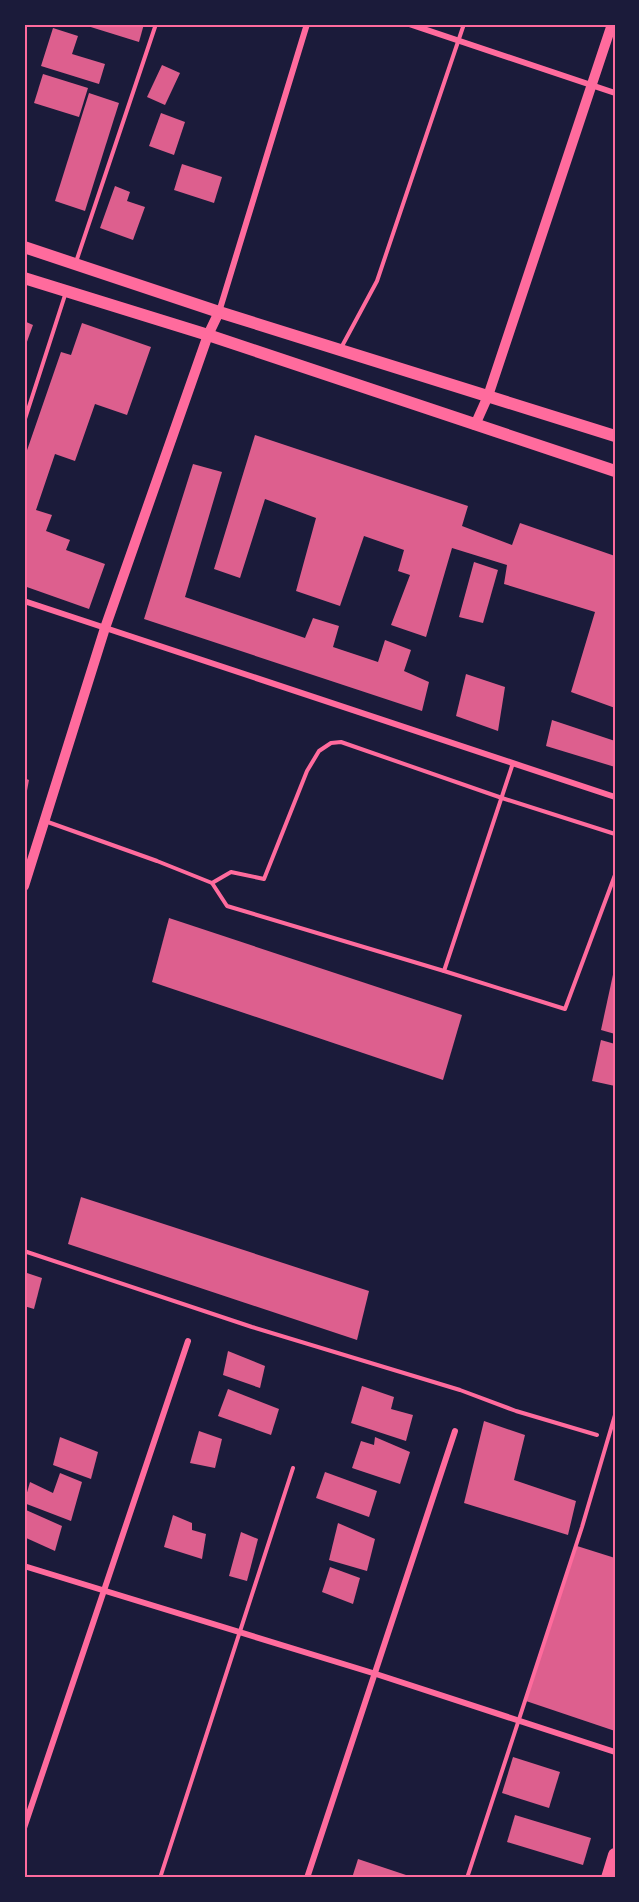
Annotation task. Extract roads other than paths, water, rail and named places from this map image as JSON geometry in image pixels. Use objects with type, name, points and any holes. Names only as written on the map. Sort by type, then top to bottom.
[{"type":"main road","points":[[24,248],[219,312],[615,436]]},
{"type":"main road","points":[[24,278],[207,335],[615,471]]},
{"type":"main road","points":[[608,1878],[615,1855]]},
{"type":"street","points":[[24,886],[105,628],[207,335],[219,312],[307,24]]},
{"type":"street","points":[[409,24],[615,93]]},
{"type":"street","points":[[475,425],[488,396],[612,24]]},
{"type":"street","points":[[24,601],[615,797]]},
{"type":"street","points":[[24,1828],[188,1341]]},
{"type":"street","points":[[307,1878],[455,1431]]},
{"type":"street","points":[[24,1566],[376,1674],[615,1752]]},
{"type":"lane","points":[[75,265],[156,24]]},
{"type":"lane","points":[[340,350],[377,281],[464,24]]},
{"type":"lane","points":[[24,422],[66,291]]},
{"type":"lane","points":[[212,884],[231,872],[264,879],[307,771],[319,751],[331,743],[341,742],[502,798],[615,834]]},
{"type":"lane","points":[[444,971],[513,763]]},
{"type":"lane","points":[[45,820],[158,861],[212,884],[227,906],[565,1009],[615,875]]},
{"type":"lane","points":[[468,1878],[517,1720],[582,1527],[615,1415]]},
{"type":"lane","points":[[160,1878],[293,1468]]}]
